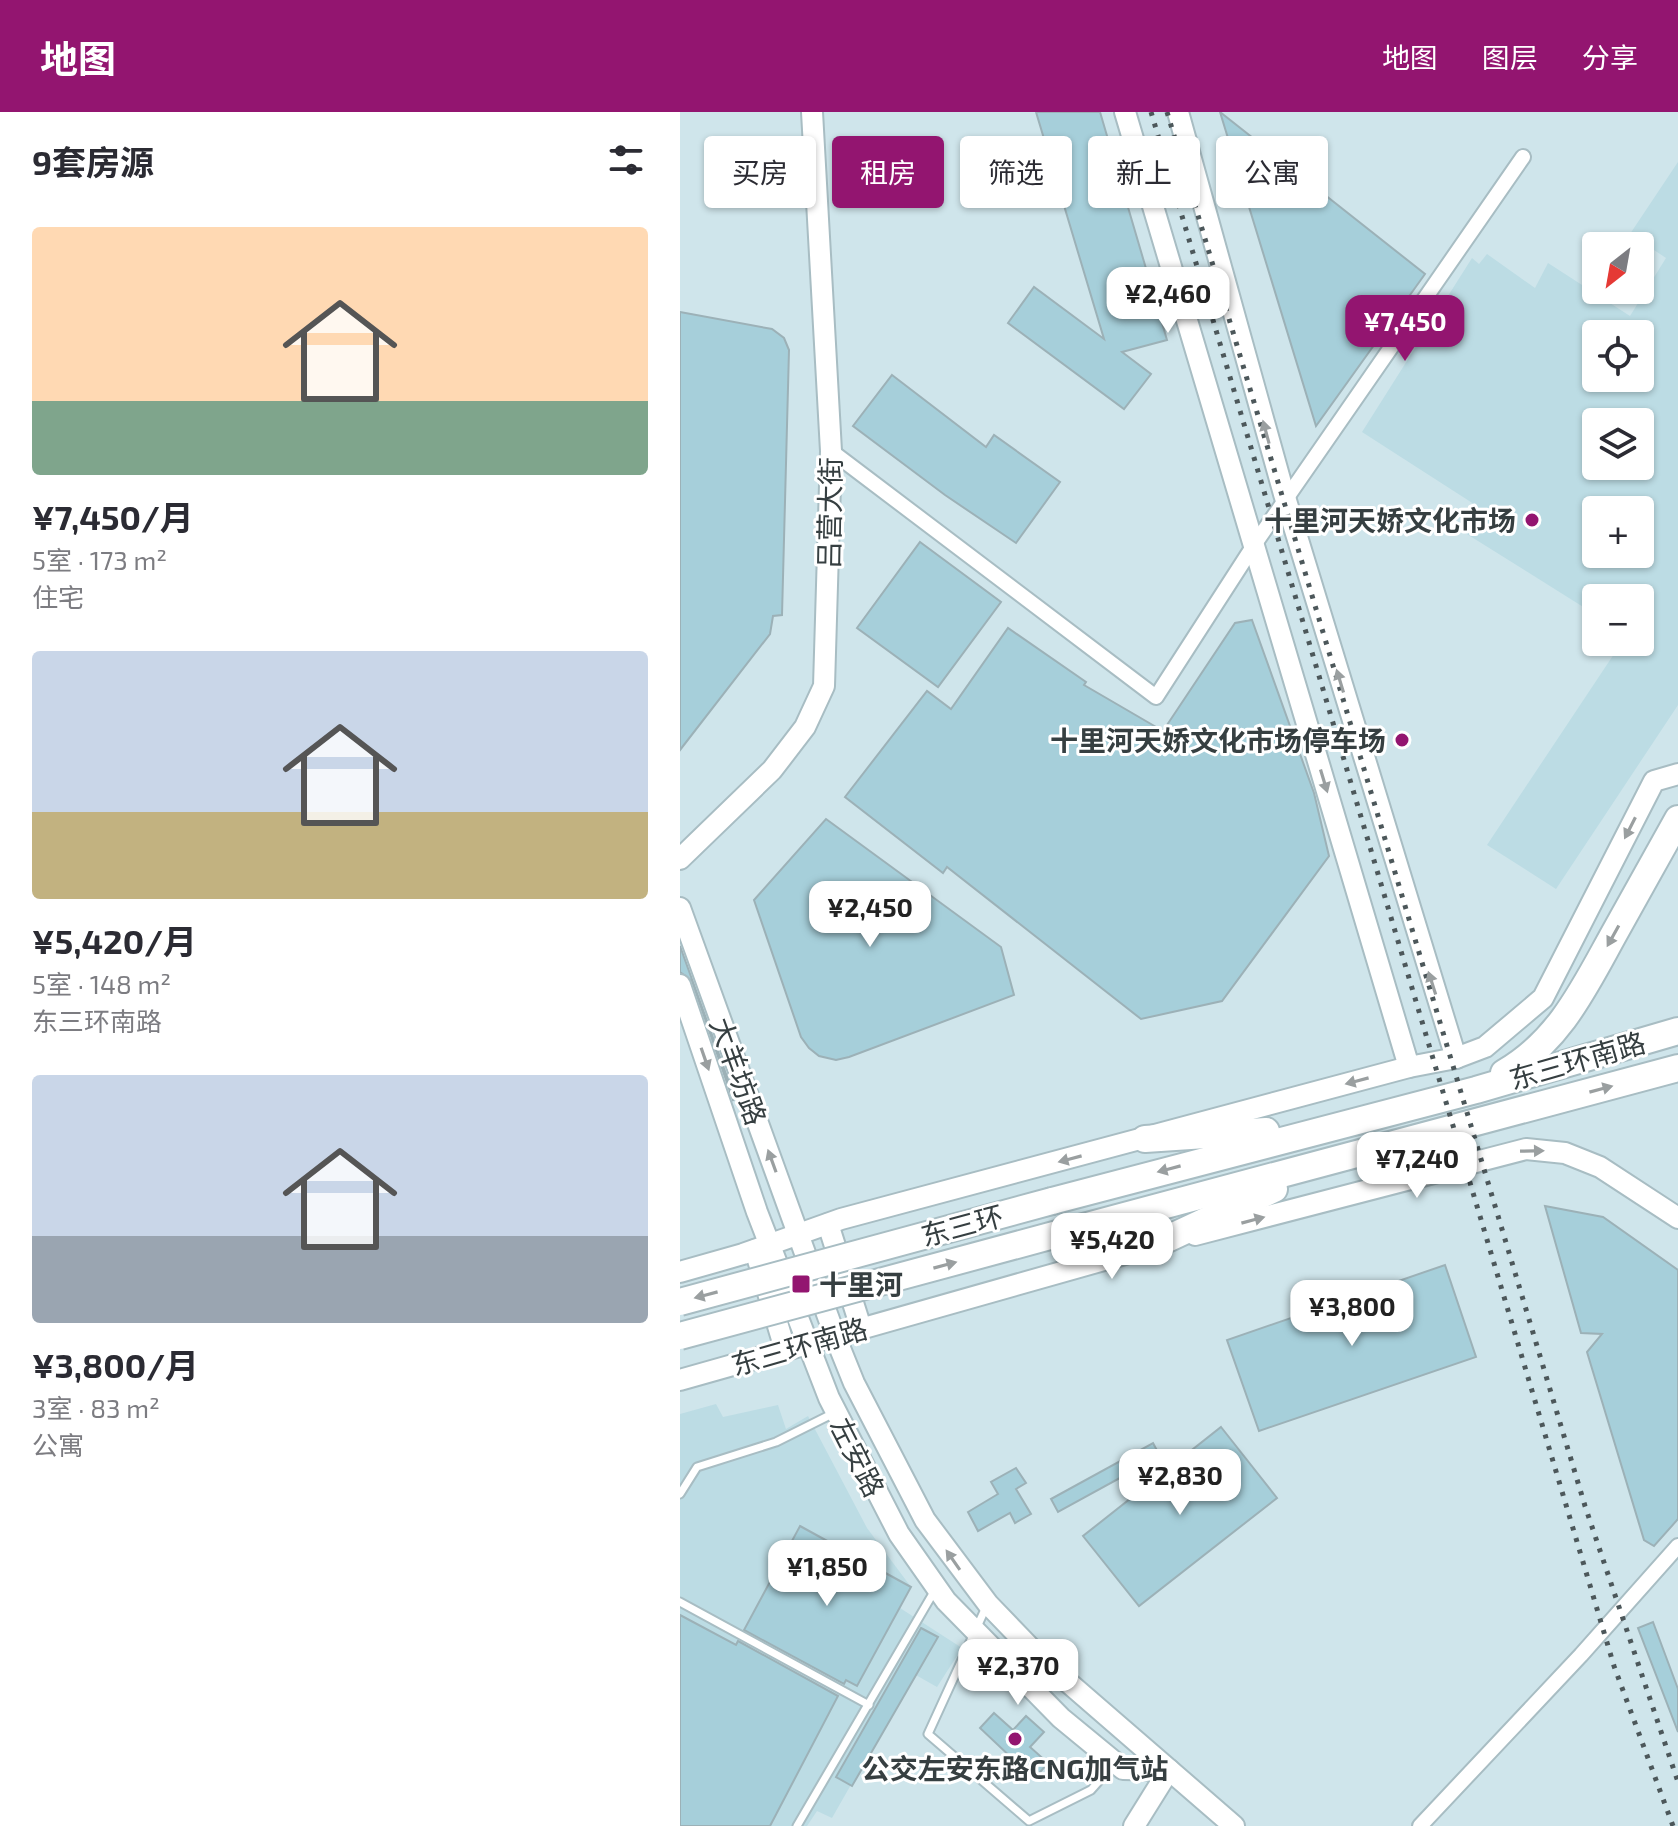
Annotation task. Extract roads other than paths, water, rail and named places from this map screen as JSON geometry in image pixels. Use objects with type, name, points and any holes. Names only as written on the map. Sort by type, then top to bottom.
[{"type":"highway","points":[[1476,1090],[1526,1060],[1554,1034],[1576,1002],[1678,819]]},
{"type":"highway","name":"东三环南路","points":[[1476,1090],[1678,1031]]},
{"type":"highway","name":"东三环南路","points":[[1061,1233],[1678,1068]]},
{"type":"highway","name":"东三环","points":[[680,1302],[1325,1127],[1476,1090]]},
{"type":"highway","points":[[1145,1139],[1325,1127]]},
{"type":"highway","points":[[1150,1247],[1337,1160]]},
{"type":"highway","name":"东三环","points":[[680,1336],[1061,1233]]},
{"type":"street","name":"吕营大街","points":[[680,859],[772,770],[805,727],[824,686],[831,451],[812,112]]},
{"type":"street","points":[[1125,112],[1409,1067]]},
{"type":"street","points":[[1178,112],[1286,503],[1456,1058]]},
{"type":"street","points":[[831,451],[1156,697],[1254,545],[1523,157]]},
{"type":"street","points":[[680,1272],[828,1224],[1409,1067],[1456,1058],[1485,1047],[1543,998],[1654,781],[1678,774]]},
{"type":"street","name":"大羊坊路","points":[[680,908],[835,1336]]},
{"type":"street","name":"大羊坊路","points":[[680,985],[762,1247]]},
{"type":"street","name":"东三环南路","points":[[680,1380],[1150,1247],[1526,1149],[1565,1153],[1600,1167],[1678,1218]]},
{"type":"street","points":[[828,1224],[861,1328]]},
{"type":"street","points":[[762,1247],[785,1349]]},
{"type":"street","name":"左安路","points":[[762,1247],[808,1344],[835,1412],[882,1505],[936,1588],[1061,1718],[1123,1769],[1169,1770]]},
{"type":"street","name":"左安路","points":[[835,1336],[854,1383],[925,1520],[988,1604],[1040,1658],[1234,1826]]},
{"type":"street","points":[[1420,1826],[1581,1655],[1678,1546]]},
{"type":"street","points":[[1134,1826],[1169,1770]]},
{"type":"lane","points":[[680,1494],[697,1467],[776,1442],[835,1412]]},
{"type":"lane","points":[[797,1826],[936,1588]]},
{"type":"lane","points":[[680,1602],[869,1705]]},
{"type":"lane","points":[[988,1604],[928,1734],[1029,1821],[1091,1790],[1115,1762]]},
{"type":"railway","points":[[1151,112],[1614,1666],[1673,1826]]},
{"type":"railway","points":[[1167,112],[1585,1506],[1678,1782]]},
{"type":"place","name":"十里河天娇文化市场","points":[[1532,520]]},
{"type":"place","name":"十里河天娇文化市场停车场","points":[[1402,740]]},
{"type":"place","name":"十里河","points":[[801,1284]]},
{"type":"place","name":"公交左安东路CNG加气站","points":[[1015,1739]]}]
